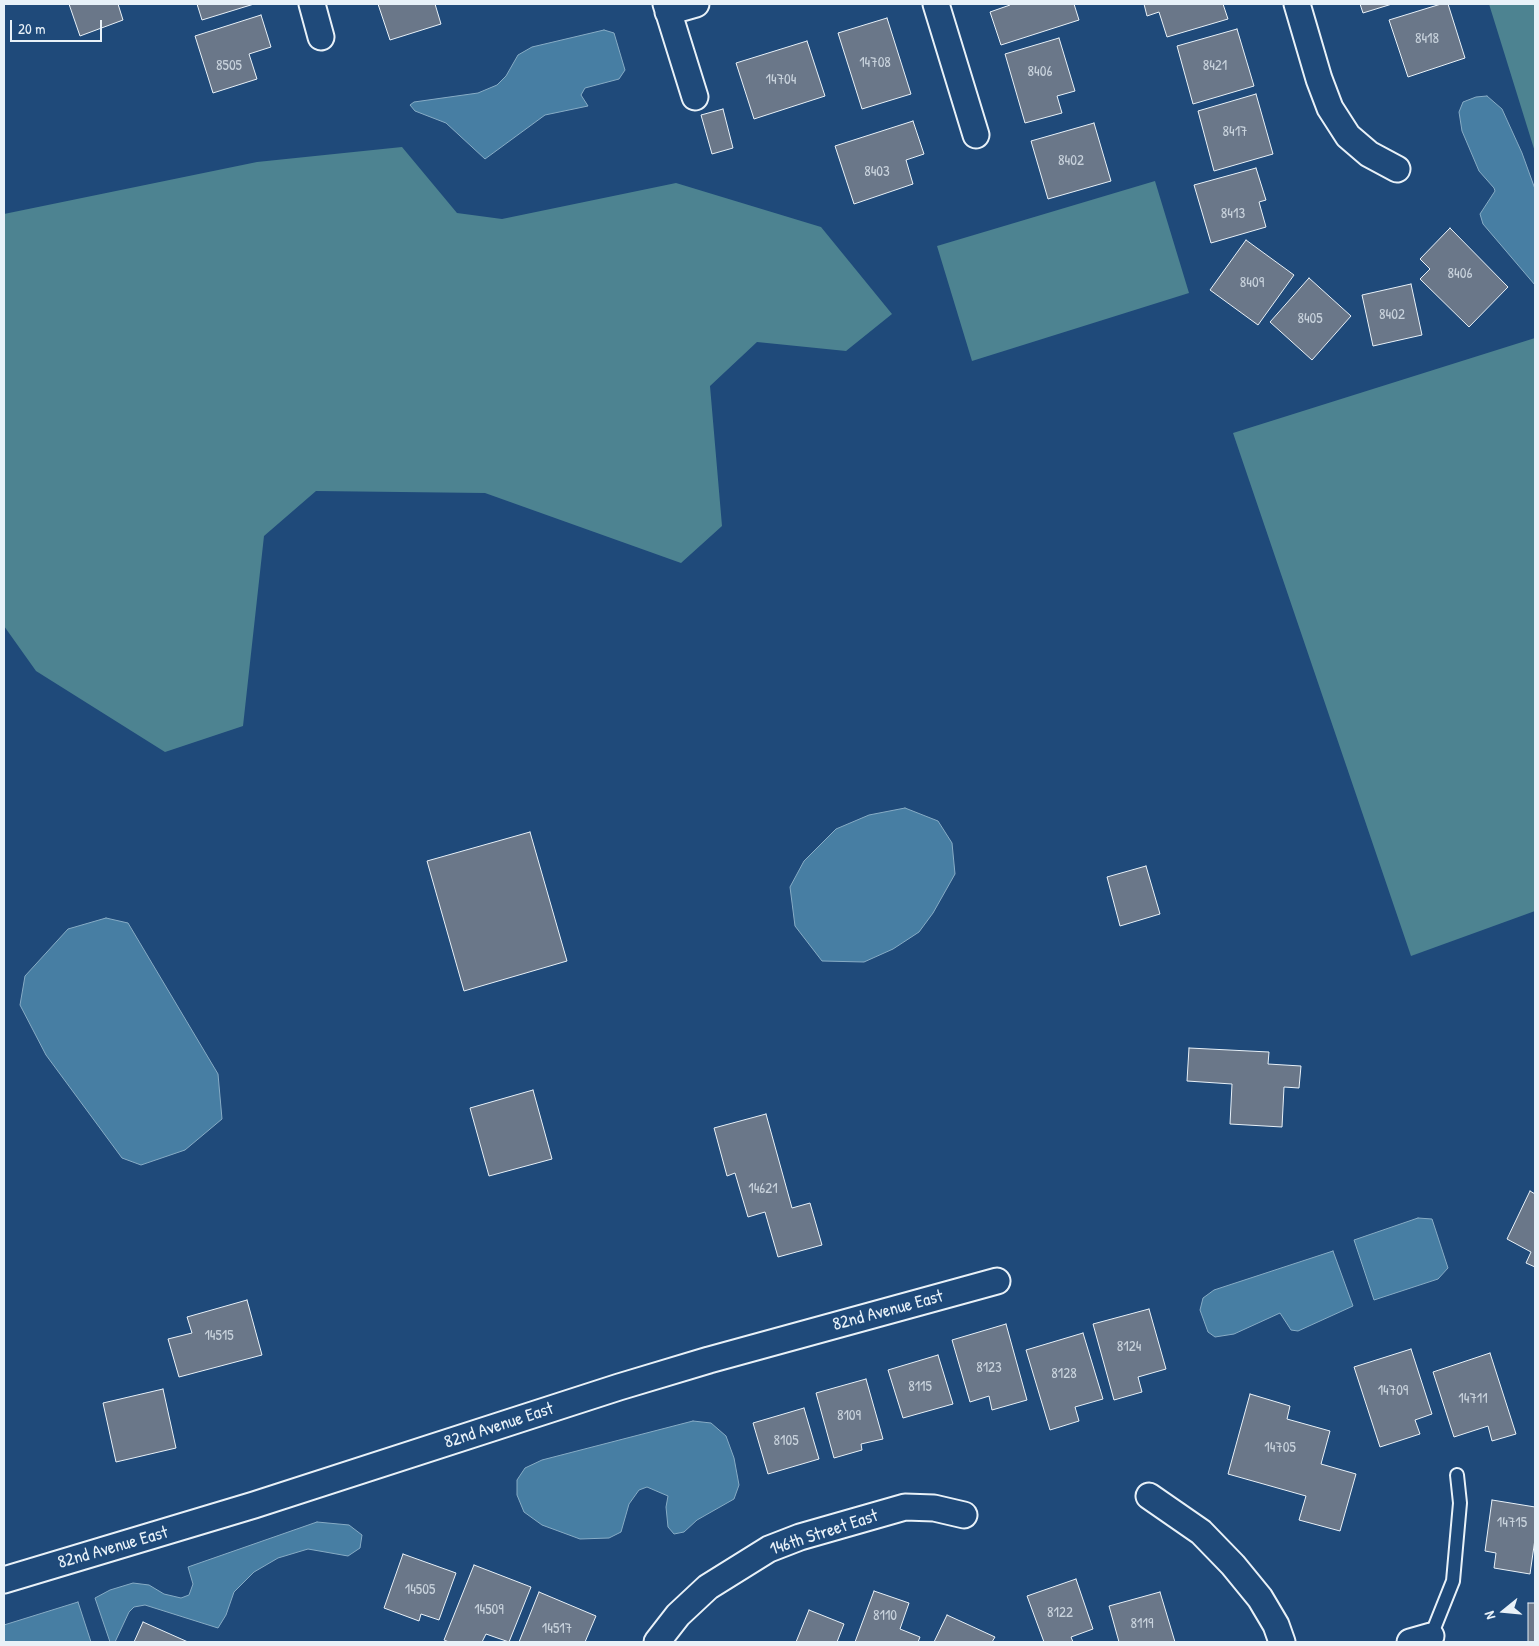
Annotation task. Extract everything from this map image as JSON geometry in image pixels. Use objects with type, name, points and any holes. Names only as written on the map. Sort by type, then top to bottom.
[{"type":"street","points":[[312,4],[322,37]]},
{"type":"street","points":[[695,97],[667,8],[696,4]]},
{"type":"street","points":[[936,4],[976,135]]},
{"type":"street","points":[[1297,4],[1330,108],[1348,136],[1369,154],[1397,169]]},
{"type":"street","name":"82nd Avenue East","points":[[4,1580],[254,1505],[619,1387],[997,1280]]},
{"type":"street","points":[[1149,1496],[1201,1532],[1232,1566],[1260,1598],[1276,1625],[1282,1642]]},
{"type":"street","name":"146th Street East","points":[[657,1642],[678,1615],[708,1587],[769,1549],[800,1537],[904,1507],[934,1508],[964,1514]]},
{"type":"lane","points":[[1421,1639],[1453,1581],[1460,1503],[1457,1475]]},
{"type":"green space","points":[[1489,4],[1535,4],[1535,152]]},
{"type":"green space","points":[[402,147],[457,213],[502,219],[676,183],[821,227],[892,314],[846,351],[757,342],[710,386],[722,526],[681,563],[485,493],[316,491],[264,536],[243,726],[165,752],[36,671],[4,626],[4,214],[257,162]]},
{"type":"green space","points":[[1155,181],[1189,293],[972,361],[937,246]]},
{"type":"green space","points":[[1535,338],[1535,911],[1411,956],[1233,433]]},
{"type":"water","points":[[604,30],[614,33],[625,70],[619,79],[585,88],[581,95],[588,106],[545,115],[485,159],[446,123],[415,111],[410,105],[414,102],[478,93],[497,85],[506,76],[518,55],[532,47]]},
{"type":"water","points":[[1487,96],[1502,109],[1522,153],[1535,189],[1535,285],[1483,224],[1480,214],[1495,191],[1479,171],[1462,131],[1459,112],[1463,102],[1476,97]]},
{"type":"water","points":[[905,808],[938,821],[952,843],[955,874],[933,913],[919,932],[893,949],[864,962],[822,961],[795,926],[790,887],[804,861],[836,829],[869,815]]},
{"type":"water","points":[[106,918],[128,923],[218,1074],[222,1119],[185,1150],[141,1165],[122,1158],[46,1055],[20,1005],[25,976],[68,929]]},
{"type":"water","points":[[1418,1218],[1432,1219],[1448,1268],[1438,1279],[1374,1300],[1354,1240]]},
{"type":"water","points":[[1333,1251],[1353,1306],[1298,1331],[1291,1330],[1280,1313],[1234,1334],[1215,1337],[1208,1332],[1200,1310],[1203,1298],[1214,1290]]},
{"type":"water","points":[[693,1421],[711,1423],[726,1436],[734,1458],[739,1485],[734,1499],[697,1520],[684,1532],[674,1534],[668,1527],[666,1507],[668,1496],[647,1487],[639,1490],[629,1504],[621,1532],[609,1538],[580,1539],[542,1525],[524,1512],[517,1495],[517,1480],[525,1468],[542,1460]]},
{"type":"water","points":[[317,1522],[349,1525],[362,1535],[360,1548],[348,1556],[308,1549],[278,1558],[254,1572],[234,1592],[226,1615],[218,1628],[145,1605],[134,1607],[129,1612],[115,1642],[110,1642],[95,1598],[110,1590],[133,1583],[149,1585],[164,1594],[181,1598],[189,1595],[193,1584],[188,1567]]},
{"type":"water","points":[[78,1602],[91,1642],[4,1642],[4,1625]]},
{"type":"building","points":[[69,4],[118,4],[123,20],[80,36]]},
{"type":"building","points":[[197,4],[254,4],[202,20]]},
{"type":"building","points":[[378,4],[435,4],[441,24],[390,40]]},
{"type":"building","points":[[1009,4],[1074,4],[1079,20],[1001,45],[990,12]]},
{"type":"building","points":[[1144,4],[1223,4],[1228,19],[1167,37],[1159,12],[1147,16]]},
{"type":"building","points":[[1360,4],[1392,4],[1363,13]]},
{"type":"building","points":[[1441,4],[1448,4],[1465,58],[1408,77],[1389,20]]},
{"type":"building","points":[[261,15],[271,47],[249,54],[257,79],[213,93],[195,36]]},
{"type":"building","points":[[887,18],[911,94],[862,109],[838,33]]},
{"type":"building","points":[[1237,29],[1254,86],[1193,104],[1177,46]]},
{"type":"building","points":[[1059,38],[1075,91],[1057,96],[1062,113],[1025,123],[1005,54]]},
{"type":"building","points":[[807,41],[825,96],[754,119],[736,63]]},
{"type":"building","points":[[1256,94],[1273,154],[1214,171],[1198,111]]},
{"type":"building","points":[[723,109],[733,148],[712,154],[701,115]]},
{"type":"building","points":[[913,121],[924,154],[906,160],[913,184],[854,204],[835,146]]},
{"type":"building","points":[[1094,123],[1111,181],[1048,199],[1031,141]]},
{"type":"building","points":[[1256,168],[1266,200],[1259,202],[1266,227],[1211,243],[1194,185]]},
{"type":"building","points":[[1450,228],[1508,287],[1469,327],[1420,279],[1430,269],[1420,259]]},
{"type":"building","points":[[1246,240],[1294,275],[1258,325],[1210,290]]},
{"type":"building","points":[[1309,278],[1351,316],[1312,360],[1270,322]]},
{"type":"building","points":[[1411,284],[1422,335],[1373,346],[1362,295]]},
{"type":"building","points":[[530,832],[567,961],[464,991],[427,861]]},
{"type":"building","points":[[1146,866],[1160,914],[1120,926],[1107,877]]},
{"type":"building","points":[[1189,1048],[1269,1052],[1268,1064],[1301,1066],[1299,1088],[1284,1087],[1282,1127],[1230,1124],[1232,1084],[1187,1081]]},
{"type":"building","points":[[533,1090],[552,1159],[489,1176],[470,1108]]},
{"type":"building","points":[[766,1114],[792,1208],[810,1203],[822,1245],[778,1257],[765,1212],[748,1217],[735,1173],[727,1176],[714,1128]]},
{"type":"building","points":[[1530,1191],[1535,1194],[1535,1267],[1526,1263],[1531,1252],[1507,1239]]},
{"type":"building","points":[[247,1300],[262,1355],[179,1377],[168,1339],[192,1333],[187,1317]]},
{"type":"building","points":[[1149,1309],[1166,1369],[1138,1377],[1142,1392],[1114,1400],[1093,1324]]},
{"type":"building","points":[[1006,1324],[1027,1400],[992,1410],[989,1396],[970,1402],[952,1340]]},
{"type":"building","points":[[1083,1333],[1103,1399],[1075,1407],[1079,1421],[1050,1430],[1026,1350]]},
{"type":"building","points":[[1411,1349],[1432,1414],[1415,1420],[1420,1434],[1380,1447],[1354,1367]]},
{"type":"building","points":[[1490,1353],[1516,1434],[1492,1441],[1488,1426],[1454,1437],[1433,1372]]},
{"type":"building","points":[[938,1355],[953,1404],[903,1418],[888,1370]]},
{"type":"building","points":[[866,1379],[883,1439],[861,1444],[862,1450],[834,1458],[816,1393]]},
{"type":"building","points":[[163,1389],[176,1448],[116,1462],[103,1403]]},
{"type":"building","points":[[1250,1394],[1290,1406],[1287,1419],[1330,1431],[1321,1464],[1356,1474],[1340,1531],[1299,1520],[1306,1496],[1228,1474]]},
{"type":"building","points":[[804,1408],[819,1459],[768,1474],[753,1423]]},
{"type":"building","points":[[1492,1500],[1535,1507],[1535,1539],[1530,1574],[1494,1568],[1496,1553],[1485,1551]]},
{"type":"building","points":[[403,1554],[456,1573],[439,1620],[421,1614],[419,1621],[384,1608]]},
{"type":"building","points":[[474,1565],[531,1587],[509,1642],[486,1634],[482,1642],[449,1642],[444,1640]]},
{"type":"building","points":[[1076,1579],[1093,1629],[1071,1637],[1073,1642],[1044,1642],[1027,1596]]},
{"type":"building","points":[[874,1591],[909,1603],[900,1629],[920,1637],[918,1642],[855,1642]]},
{"type":"building","points":[[539,1592],[596,1616],[585,1642],[519,1642]]},
{"type":"building","points":[[1160,1592],[1175,1642],[1119,1642],[1109,1606]]},
{"type":"building","points":[[1528,1603],[1535,1603],[1535,1642],[1528,1642]]},
{"type":"building","points":[[809,1610],[844,1624],[837,1642],[796,1642]]},
{"type":"building","points":[[947,1615],[995,1637],[992,1642],[934,1642]]},
{"type":"building","points":[[143,1622],[188,1642],[134,1642]]}]
